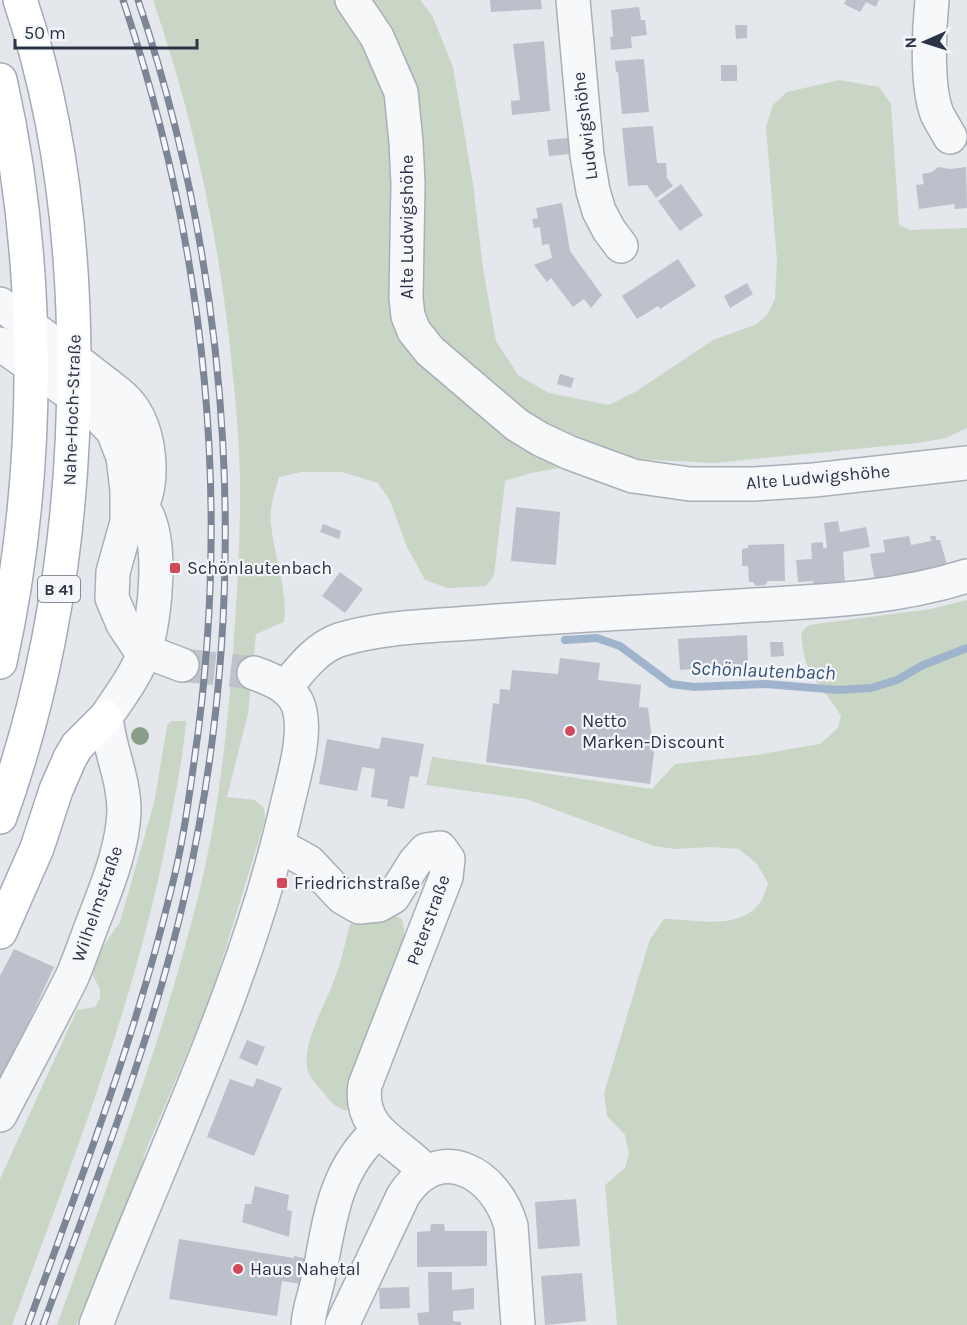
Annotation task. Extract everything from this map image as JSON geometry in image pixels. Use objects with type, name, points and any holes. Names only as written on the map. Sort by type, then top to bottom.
[{"type":"main road","name":"Nahe-Hoch-Straße","points":[[0,817],[30,726],[46,660],[68,510],[73,450],[72,265],[62,177],[39,67],[20,0]]},
{"type":"main road","name":"B 41","points":[[0,80],[18,184],[27,269],[30,365],[26,498],[15,582],[0,662]]},
{"type":"main road","points":[[0,932],[37,848],[56,790],[70,758],[77,746],[106,717]]},
{"type":"street","name":"Alte Ludwigshöhe","points":[[352,0],[377,37],[401,92],[408,184],[406,298],[408,316],[414,331],[430,351],[517,425],[570,453],[624,473],[690,484],[804,481],[967,463]]},
{"type":"street","name":"Ludwigshöhe","points":[[573,0],[587,155],[593,191],[599,211],[621,246]]},
{"type":"street","points":[[932,0],[931,88],[938,115],[950,137]]},
{"type":"street","points":[[0,304],[124,398],[138,418],[143,431],[148,462],[146,493],[134,514],[113,572],[112,598],[129,634],[145,651],[182,665]]},
{"type":"street","points":[[0,344],[101,416],[113,431],[119,443],[134,514]]},
{"type":"street","points":[[106,717],[127,687],[145,651],[155,589],[152,524],[149,515],[134,514]]},
{"type":"street","points":[[285,688],[306,662],[337,641],[369,647],[421,627],[591,614],[847,600],[922,589],[967,576]]},
{"type":"street","points":[[96,1325],[213,1039],[243,957],[278,845],[302,725],[296,700],[285,688],[267,677],[254,673]]},
{"type":"street","name":"Wilhelmstraße","points":[[0,1115],[72,975],[106,887],[116,854],[124,813],[123,794],[120,774],[109,743],[106,717]]},
{"type":"street","name":"Peterstraße","points":[[278,845],[309,862],[342,897],[359,907],[379,905],[393,897],[415,861],[426,850],[440,848],[448,859],[446,877],[365,1085],[363,1099],[366,1114],[378,1131],[414,1159],[425,1171]]},
{"type":"street","points":[[308,1325],[328,1224],[339,1188],[352,1159],[363,1144],[378,1131]]},
{"type":"street","points":[[342,1325],[402,1196],[425,1171],[446,1167],[471,1172],[492,1188],[500,1198],[511,1226],[518,1325]]},
{"type":"green space","points":[[153,0],[420,0],[432,15],[453,67],[496,341],[518,375],[549,393],[609,405],[635,392],[713,340],[757,324],[767,315],[775,299],[777,260],[766,127],[773,105],[787,92],[839,80],[879,87],[891,104],[899,225],[910,230],[967,228],[967,428],[946,438],[917,443],[714,463],[615,458],[531,473],[505,481],[494,576],[486,586],[448,588],[425,580],[407,547],[390,501],[378,483],[342,472],[301,472],[279,477],[271,518],[284,597],[284,622],[256,634],[248,714],[227,797],[255,800],[264,808],[265,820],[211,996],[144,1155],[140,1182],[76,1325],[57,1325],[115,1166],[184,951],[211,837],[221,776],[233,653],[240,476],[227,320],[213,227],[193,135]]},
{"type":"green space","points":[[967,600],[967,1325],[617,1325],[605,1185],[625,1168],[629,1154],[625,1135],[607,1116],[604,1093],[650,939],[664,919],[714,922],[739,918],[759,904],[768,883],[757,864],[739,849],[711,847],[675,849],[654,846],[526,799],[426,785],[432,757],[652,789],[675,764],[756,755],[820,744],[838,728],[841,716],[806,662],[801,633],[809,625],[931,609]]},
{"type":"green space","points":[[171,721],[186,721],[183,750],[167,838],[137,962],[99,1084],[12,1325],[0,1325],[0,1179],[77,1010],[95,1007],[100,998],[100,989],[93,976],[93,966],[99,952],[120,922],[154,803],[167,726]]},
{"type":"green space","points":[[395,916],[402,919],[404,931],[403,968],[347,1111],[333,1104],[309,1074],[307,1053],[318,1017],[335,978],[350,924]]},
{"type":"building","points":[[490,0],[541,0],[542,9],[491,12]]},
{"type":"building","points":[[846,0],[879,0],[876,7],[866,2],[860,12],[844,4]]},
{"type":"building","points":[[639,7],[641,20],[645,20],[647,35],[631,37],[632,48],[611,50],[610,37],[613,37],[611,10]]},
{"type":"building","points":[[735,25],[747,25],[747,38],[736,39]]},
{"type":"building","points":[[544,41],[550,111],[512,115],[511,101],[520,100],[513,44]]},
{"type":"building","points":[[644,59],[649,112],[622,114],[615,61]]},
{"type":"building","points":[[721,65],[737,65],[737,81],[721,81]]},
{"type":"building","points":[[653,126],[657,163],[666,163],[667,178],[673,186],[656,198],[647,185],[628,186],[622,128]]},
{"type":"building","points":[[568,138],[570,154],[549,156],[547,140]]},
{"type":"building","points":[[938,167],[950,169],[966,167],[967,208],[955,209],[954,204],[919,209],[916,185],[924,184],[922,174],[932,172]]},
{"type":"building","points":[[681,184],[703,215],[680,231],[658,201]]},
{"type":"building","points":[[562,203],[570,251],[602,295],[591,308],[584,299],[573,307],[551,278],[547,282],[534,265],[552,258],[549,244],[542,245],[540,227],[534,228],[532,219],[538,218],[536,208]]},
{"type":"building","points":[[678,259],[696,286],[660,309],[658,306],[637,319],[622,296]]},
{"type":"building","points":[[747,283],[753,294],[730,308],[724,296]]},
{"type":"building","points":[[560,374],[574,378],[571,388],[557,384]]},
{"type":"building","points":[[516,507],[560,512],[556,565],[511,561]]},
{"type":"building","points":[[838,521],[840,532],[866,527],[870,547],[843,552],[845,585],[814,586],[813,581],[798,582],[796,560],[812,559],[811,543],[823,542],[823,548],[827,548],[824,523]]},
{"type":"building","points":[[323,524],[341,531],[339,539],[320,532]]},
{"type":"building","points":[[909,536],[911,545],[931,541],[930,536],[936,536],[936,540],[940,540],[948,568],[875,582],[870,554],[885,552],[883,540]]},
{"type":"building","points":[[784,544],[785,581],[768,581],[765,585],[756,586],[753,582],[749,582],[748,566],[742,566],[742,549],[748,548],[748,545]]},
{"type":"building","points":[[340,572],[363,589],[345,613],[322,596]]},
{"type":"building","points":[[747,635],[748,665],[680,670],[678,639]]},
{"type":"building","points":[[770,642],[783,642],[784,656],[771,657]]},
{"type":"building","name":"Netto Marken-Discount","points":[[560,658],[600,663],[598,680],[641,685],[639,707],[648,708],[654,754],[650,784],[486,762],[493,703],[499,704],[500,689],[510,690],[512,670],[558,674]]},
{"type":"building","points":[[382,737],[424,744],[418,777],[410,776],[404,809],[387,806],[388,800],[371,797],[375,769],[362,767],[357,791],[319,784],[327,739],[379,749]]},
{"type":"building","points":[[14,949],[54,967],[0,1085],[0,976]]},
{"type":"building","points":[[247,1040],[265,1047],[257,1066],[239,1058]]},
{"type":"building","points":[[257,1078],[282,1088],[254,1156],[207,1137],[230,1079],[253,1087]]},
{"type":"building","points":[[255,1186],[289,1195],[287,1210],[292,1211],[289,1237],[242,1222],[245,1204],[251,1204]]},
{"type":"building","points":[[576,1199],[580,1246],[538,1249],[535,1202]]},
{"type":"building","points":[[431,1224],[444,1224],[445,1231],[487,1231],[487,1266],[417,1267],[417,1232],[430,1231]]},
{"type":"building","name":"Haus Nahetal","points":[[179,1239],[305,1258],[301,1284],[282,1281],[277,1316],[169,1299]]},
{"type":"building","points":[[428,1272],[452,1272],[452,1290],[474,1288],[474,1309],[453,1311],[453,1321],[461,1322],[461,1325],[419,1325],[417,1313],[429,1312]]},
{"type":"building","points":[[582,1273],[586,1321],[545,1325],[541,1276]]},
{"type":"building","points":[[409,1287],[410,1308],[380,1309],[379,1288]]},
{"type":"waterway","name":"Schönlautenbach","points":[[565,640],[597,638],[620,646],[671,684],[694,687],[766,684],[839,690],[871,688],[897,680],[923,665],[967,648]]},
{"type":"tunnel","points":[[182,665],[254,673]]},
{"type":"railway","points":[[28,1325],[106,1109],[157,946],[184,826],[205,665],[211,569],[210,472],[204,377],[192,282],[174,187],[151,93],[123,0]]},
{"type":"railway","points":[[43,1325],[122,1110],[173,946],[207,779],[220,667],[225,554],[223,442],[213,330],[195,218],[170,108],[138,0]]},
{"type":"place","name":"Schönlautenbach","points":[[175,568]]},
{"type":"place","name":"Netto Marken-Discount","points":[[570,731]]},
{"type":"place","name":"Friedrichstraße","points":[[282,883]]},
{"type":"place","name":"Haus Nahetal","points":[[238,1269]]}]
